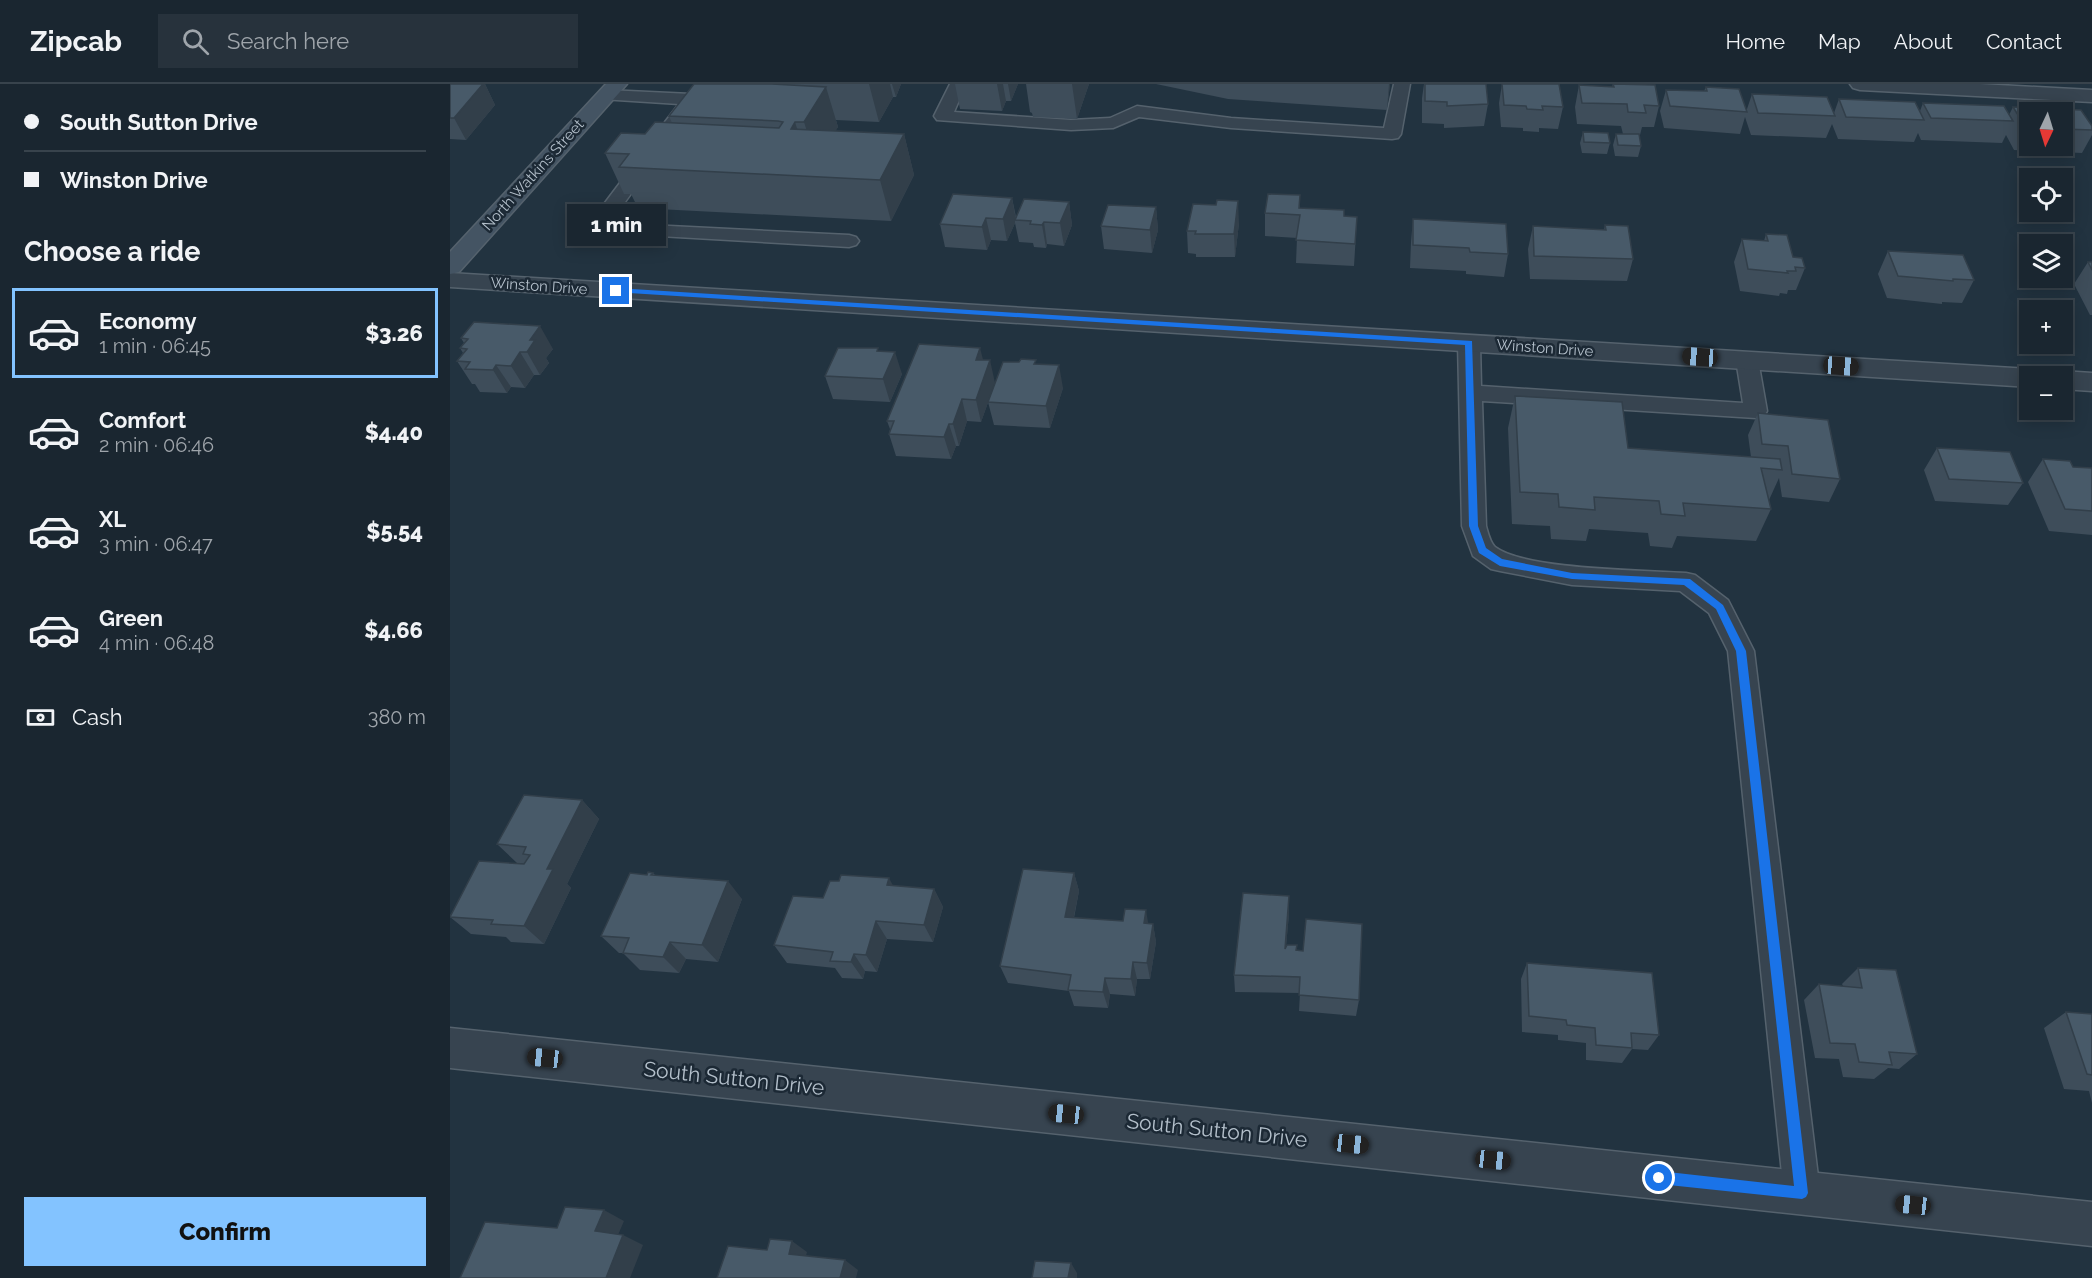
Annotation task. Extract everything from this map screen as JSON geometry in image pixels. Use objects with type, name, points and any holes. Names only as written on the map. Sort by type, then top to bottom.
[{"type":"main road","name":"North Watkins Street","points":[[450,267],[612,90]]},
{"type":"street","points":[[1860,84],[2092,96]]},
{"type":"street","name":"Winston Drive","points":[[450,280],[2019,377]]},
{"type":"street","points":[[2073,381],[2092,382]]},
{"type":"street","name":"South Sutton Drive","points":[[450,1048],[2092,1224]]},
{"type":"lane","points":[[706,84],[691,99],[596,228],[849,241]]},
{"type":"lane","points":[[958,84],[943,116],[1071,125],[1113,123],[1137,111],[1231,123],[1392,134],[1402,84]]},
{"type":"lane","points":[[612,90],[691,99]]},
{"type":"lane","points":[[1469,343],[1474,526],[1482,550],[1500,562],[1572,576],[1686,582],[1719,607],[1741,651],[1802,1193]]},
{"type":"lane","points":[[1470,393],[1756,411],[1747,360]]},
{"type":"building","points":[[450,84],[483,84],[454,118],[450,118]]},
{"type":"building","points":[[694,84],[826,87],[804,122],[795,122],[791,129],[904,134],[880,180],[619,167],[629,154],[605,153],[621,133],[645,134],[655,122],[779,128],[783,122],[669,116]]},
{"type":"building","points":[[1425,84],[1486,84],[1488,104],[1447,106],[1447,102],[1425,101]]},
{"type":"building","points":[[1502,84],[1559,84],[1563,107],[1542,106],[1543,110],[1527,109],[1526,106],[1504,105]]},
{"type":"building","points":[[1613,84],[1655,85],[1659,106],[1644,105],[1646,113],[1628,112],[1627,104],[1582,103],[1579,85],[1614,87]]},
{"type":"building","points":[[1706,87],[1739,89],[1747,112],[1670,106],[1666,90],[1707,91]]},
{"type":"building","points":[[1752,94],[1827,97],[1835,116],[1758,113]]},
{"type":"building","points":[[1839,99],[1915,102],[1924,120],[1846,117]]},
{"type":"building","points":[[1923,103],[2004,106],[2013,121],[1931,118]]},
{"type":"building","points":[[2013,107],[2019,107],[2019,117]]},
{"type":"building","points":[[2073,110],[2081,110],[2092,126],[2092,130],[2073,129]]},
{"type":"building","points":[[1583,132],[1608,133],[1610,143],[1584,142]]},
{"type":"building","points":[[1616,134],[1639,134],[1641,146],[1618,145]]},
{"type":"building","points":[[953,194],[1012,198],[1003,219],[986,218],[982,227],[940,224]]},
{"type":"building","points":[[1268,194],[1300,195],[1299,208],[1344,210],[1344,216],[1357,217],[1355,244],[1296,240],[1300,215],[1265,213]]},
{"type":"building","points":[[1024,199],[1069,202],[1060,223],[1044,222],[1042,225],[1030,224],[1031,221],[1015,220]]},
{"type":"building","points":[[1217,200],[1238,201],[1234,234],[1195,234],[1196,231],[1187,231],[1193,204],[1216,205]]},
{"type":"building","points":[[1108,205],[1156,207],[1150,230],[1101,226]]},
{"type":"building","points":[[1413,219],[1506,224],[1508,254],[1470,252],[1469,248],[1413,245]]},
{"type":"building","points":[[1605,225],[1628,226],[1633,259],[1534,256],[1533,226],[1606,230]]},
{"type":"building","points":[[1766,234],[1787,235],[1793,257],[1802,258],[1805,268],[1795,267],[1796,271],[1787,271],[1788,273],[1748,269],[1742,239],[1768,241]]},
{"type":"building","points":[[1888,251],[1963,255],[1974,280],[1953,279],[1953,281],[1898,276]]},
{"type":"building","points":[[474,322],[540,326],[530,340],[535,340],[527,352],[520,352],[511,366],[496,365],[493,370],[465,369],[470,362],[457,361],[467,349],[460,348],[468,339],[461,338]]},
{"type":"building","points":[[919,344],[980,348],[976,360],[990,360],[976,400],[962,399],[953,424],[949,424],[944,437],[889,434],[894,421],[887,421]]},
{"type":"building","points":[[838,348],[878,348],[877,351],[895,352],[883,379],[825,376]]},
{"type":"building","points":[[1021,359],[1036,360],[1034,364],[1059,365],[1046,406],[988,402],[1003,362],[1019,362]]},
{"type":"building","points":[[1515,396],[1622,402],[1628,448],[1780,459],[1782,470],[1761,468],[1771,509],[1683,503],[1685,516],[1661,514],[1659,501],[1594,497],[1595,510],[1559,507],[1558,494],[1520,492]]},
{"type":"building","points":[[1758,413],[1828,420],[1840,479],[1792,474],[1788,446],[1762,444]]},
{"type":"building","points":[[1937,448],[2010,452],[2023,483],[1949,479]]},
{"type":"building","points":[[2043,459],[2070,461],[2073,467],[2092,468],[2092,511],[2065,509]]},
{"type":"building","points":[[524,795],[582,800],[547,869],[553,869],[524,926],[491,924],[493,920],[450,917],[479,861],[524,864],[530,855],[523,854],[526,847],[497,844]]},
{"type":"building","points":[[1023,869],[1074,873],[1065,917],[1123,921],[1125,909],[1146,910],[1144,923],[1153,924],[1147,963],[1133,962],[1131,979],[1105,978],[1103,992],[1068,990],[1071,975],[1000,966]]},
{"type":"building","points":[[648,872],[653,873],[651,875],[728,881],[702,945],[670,942],[663,957],[623,953],[629,938],[601,936],[630,873],[647,875]]},
{"type":"building","points":[[841,875],[889,878],[887,885],[934,889],[924,925],[876,921],[866,955],[854,954],[851,962],[830,961],[833,952],[774,945],[793,896],[823,898],[830,881],[839,881]]},
{"type":"building","points":[[1243,893],[1289,896],[1285,949],[1287,945],[1297,945],[1296,950],[1303,951],[1306,919],[1362,924],[1359,1000],[1299,995],[1300,977],[1234,975]]},
{"type":"building","points":[[1527,963],[1652,973],[1659,1035],[1631,1033],[1632,1048],[1596,1045],[1595,1028],[1567,1025],[1566,1020],[1529,1016]]},
{"type":"building","points":[[1858,968],[1896,970],[1917,1054],[1889,1052],[1892,1065],[1859,1062],[1855,1044],[1830,1043],[1819,984],[1862,988]]},
{"type":"building","points":[[2066,1012],[2092,1014],[2092,1075],[2087,1074]]},
{"type":"building","points":[[565,1207],[604,1210],[595,1231],[623,1235],[606,1278],[460,1278],[485,1222],[557,1228]]},
{"type":"building","points":[[770,1239],[792,1241],[789,1254],[845,1260],[840,1278],[717,1278],[728,1246],[767,1250]]},
{"type":"building","points":[[1035,1261],[1071,1263],[1068,1278],[1032,1278]]},
{"type":"route","points":[[616,291],[1469,343],[1474,526],[1482,550],[1500,562],[1572,576],[1686,582],[1719,607],[1741,651],[1802,1193],[1659,1178]]}]
